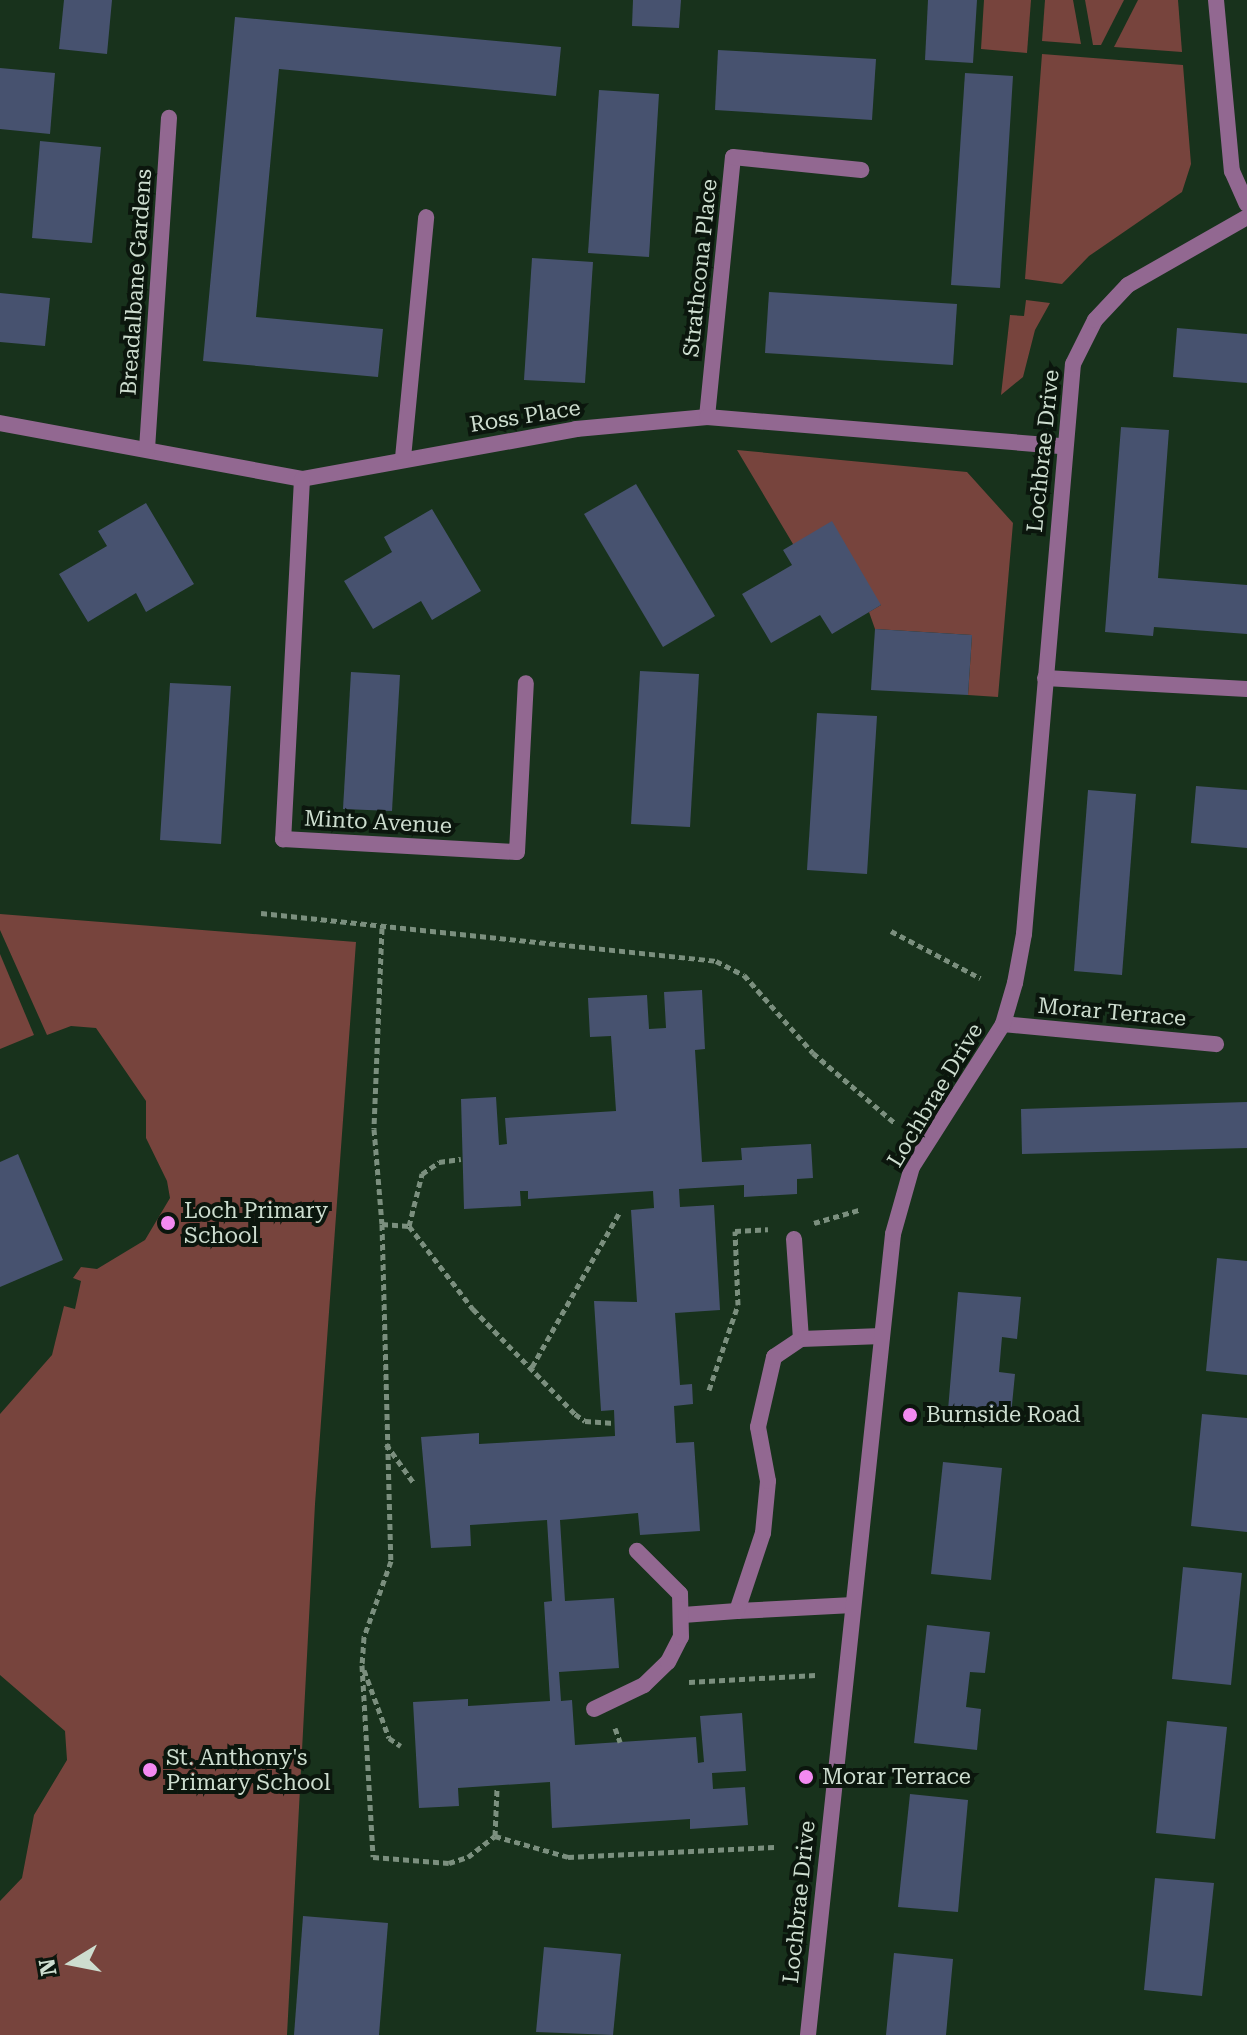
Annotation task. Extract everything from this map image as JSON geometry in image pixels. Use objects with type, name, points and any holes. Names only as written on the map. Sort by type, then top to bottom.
[{"type":"street","points":[[1216,0],[1232,171],[1247,204]]},
{"type":"street","name":"Breadalbane Gardens","points":[[147,449],[169,118]]},
{"type":"street","name":"Strathcona Place","points":[[707,417],[733,157],[861,170]]},
{"type":"street","points":[[403,458],[426,217]]},
{"type":"street","name":"Lochbrae Drive","points":[[808,2035],[893,1234],[912,1167],[1003,1024],[1024,934],[1063,446],[1073,364],[1095,320],[1139,278],[1247,217]]},
{"type":"street","name":"Ross Place","points":[[0,423],[302,479],[403,458],[576,429],[707,417],[1063,446]]},
{"type":"street","name":"Minto Avenue","points":[[302,479],[283,839],[517,852],[526,683]]},
{"type":"street","points":[[1045,678],[1247,689]]},
{"type":"street","name":"Morar Terrace","points":[[1003,1024],[1216,1044]]},
{"type":"street","points":[[794,1239],[801,1339]]},
{"type":"street","points":[[737,1611],[763,1533],[768,1481],[758,1427],[774,1357],[801,1339],[882,1336]]},
{"type":"street","points":[[594,1709],[644,1685],[668,1662],[681,1637],[683,1615],[680,1594],[666,1575],[637,1551]]},
{"type":"street","points":[[683,1615],[853,1605]]},
{"type":"path","points":[[261,913],[382,928],[469,933],[578,950],[716,961],[744,975],[813,1053],[896,1124]]},
{"type":"path","points":[[382,928],[373,1053],[382,1224],[384,1441],[391,1561],[364,1637],[362,1665],[373,1857],[458,1862],[495,1836]]},
{"type":"path","points":[[891,931],[980,978]]},
{"type":"path","points":[[409,1226],[422,1174],[439,1162],[461,1159]]},
{"type":"path","points":[[809,1224],[859,1210]]},
{"type":"path","points":[[532,1367],[619,1213]]},
{"type":"path","points":[[382,1224],[409,1226],[473,1309],[585,1421],[614,1423]]},
{"type":"path","points":[[709,1390],[738,1305],[735,1231],[781,1227]]},
{"type":"path","points":[[384,1441],[413,1482]]},
{"type":"path","points":[[362,1665],[389,1738],[401,1746]]},
{"type":"path","points":[[644,1685],[816,1675]]},
{"type":"path","points":[[495,1836],[497,1789]]},
{"type":"path","points":[[495,1836],[568,1857],[775,1847]]},
{"type":"shaded area","points":[[984,0],[1031,0],[1027,53],[981,49]]},
{"type":"shaded area","points":[[1045,0],[1073,0],[1081,44],[1042,41]]},
{"type":"shaded area","points":[[1085,0],[1124,0],[1101,45],[1093,45]]},
{"type":"shaded area","points":[[1138,0],[1178,0],[1182,52],[1114,47]]},
{"type":"shaded area","points":[[1042,54],[1183,65],[1191,164],[1182,192],[1089,256],[1062,284],[1025,279]]},
{"type":"shaded area","points":[[1026,300],[1050,303],[1035,330],[1023,377],[1001,395],[1010,315],[1024,316]]},
{"type":"shaded area","points":[[737,450],[967,472],[1013,523],[998,697],[968,695],[972,635],[875,629],[869,612],[881,605],[793,544]]},
{"type":"shaded area","points":[[0,914],[356,942],[315,1504],[287,2035],[0,2035],[0,1901],[22,1878],[34,1815],[67,1760],[65,1731],[0,1675],[0,1414],[52,1355],[64,1306],[75,1309],[81,1281],[73,1278],[81,1267],[97,1269],[145,1240],[170,1198],[167,1181],[146,1138],[146,1101],[96,1028],[71,1026],[47,1035],[0,930]]},
{"type":"shaded area","points":[[0,954],[34,1035],[0,1049]]},
{"type":"building","points":[[64,0],[112,0],[107,54],[59,49]]},
{"type":"building","points":[[633,0],[681,0],[679,28],[632,26]]},
{"type":"building","points":[[928,0],[977,0],[973,63],[925,60]]},
{"type":"building","points":[[235,17],[561,47],[556,96],[279,69],[256,317],[383,329],[378,377],[203,361]]},
{"type":"building","points":[[718,50],[876,59],[872,120],[715,110]]},
{"type":"building","points":[[0,68],[55,73],[50,134],[0,129]]},
{"type":"building","points":[[965,73],[1013,76],[1000,288],[951,285]]},
{"type":"building","points":[[599,90],[659,94],[649,257],[588,253]]},
{"type":"building","points":[[40,141],[101,147],[92,243],[32,238]]},
{"type":"building","points":[[532,258],[593,262],[585,383],[524,380]]},
{"type":"building","points":[[769,292],[957,304],[953,365],[765,353]]},
{"type":"building","points":[[0,293],[50,298],[45,346],[0,342]]},
{"type":"building","points":[[1177,328],[1247,334],[1247,383],[1173,377]]},
{"type":"building","points":[[1121,427],[1169,430],[1158,578],[1247,585],[1247,634],[1154,627],[1153,636],[1105,632]]},
{"type":"building","points":[[636,484],[715,616],[663,647],[584,514]]},
{"type":"building","points":[[146,503],[194,584],[146,612],[136,593],[88,622],[59,574],[107,546],[98,531]]},
{"type":"building","points":[[432,509],[481,591],[432,620],[421,601],[373,629],[344,581],[392,552],[384,537]]},
{"type":"building","points":[[832,521],[881,605],[832,634],[820,615],[771,643],[742,594],[792,565],[783,550]]},
{"type":"building","points":[[875,629],[972,635],[968,695],[871,690]]},
{"type":"building","points":[[640,671],[699,674],[690,827],[631,824]]},
{"type":"building","points":[[351,672],[400,675],[392,811],[343,809]]},
{"type":"building","points":[[170,683],[231,686],[221,844],[160,840]]},
{"type":"building","points":[[817,713],[877,716],[867,874],[807,870]]},
{"type":"building","points":[[1196,786],[1247,790],[1247,848],[1191,843]]},
{"type":"building","points":[[1088,790],[1136,794],[1122,975],[1074,971]]},
{"type":"building","points":[[702,990],[705,1049],[695,1050],[702,1162],[742,1160],[741,1148],[811,1144],[813,1178],[797,1179],[797,1194],[744,1197],[744,1185],[679,1189],[680,1207],[714,1205],[720,1310],[675,1313],[680,1385],[692,1384],[693,1404],[674,1406],[676,1443],[694,1442],[700,1531],[640,1535],[638,1513],[560,1520],[565,1601],[614,1598],[619,1668],[559,1672],[561,1701],[572,1700],[575,1745],[696,1737],[698,1763],[704,1762],[700,1716],[742,1713],[746,1771],[712,1773],[713,1789],[745,1787],[748,1825],[690,1829],[690,1819],[552,1828],[550,1782],[458,1788],[459,1806],[419,1808],[413,1702],[468,1699],[468,1706],[550,1701],[544,1602],[552,1601],[547,1520],[470,1525],[471,1546],[431,1548],[421,1437],[479,1433],[479,1444],[615,1436],[614,1410],[601,1411],[594,1301],[637,1302],[631,1210],[654,1208],[653,1191],[528,1199],[528,1191],[520,1191],[521,1206],[464,1209],[461,1099],[496,1097],[499,1145],[507,1144],[505,1118],[616,1111],[611,1036],[590,1037],[588,998],[647,995],[649,1029],[666,1028],[664,992]]},
{"type":"building","points":[[1247,1102],[1247,1148],[1022,1154],[1021,1109]]},
{"type":"building","points":[[18,1154],[63,1260],[0,1287],[0,1162]]},
{"type":"building","points":[[1217,1258],[1247,1261],[1247,1375],[1206,1371]]},
{"type":"building","points":[[958,1292],[1021,1297],[1017,1339],[1002,1337],[999,1372],[1015,1374],[1011,1415],[948,1410]]},
{"type":"building","points":[[1202,1414],[1247,1418],[1247,1532],[1191,1526]]},
{"type":"building","points":[[943,1462],[1002,1468],[991,1580],[931,1574]]},
{"type":"building","points":[[1183,1567],[1242,1573],[1231,1685],[1172,1679]]},
{"type":"building","points":[[927,1625],[990,1632],[985,1673],[970,1672],[966,1707],[981,1709],[977,1750],[914,1743]]},
{"type":"building","points":[[1167,1721],[1227,1727],[1215,1839],[1156,1833]]},
{"type":"building","points":[[910,1794],[968,1800],[958,1912],[898,1907]]},
{"type":"building","points":[[1155,1878],[1214,1883],[1202,1996],[1144,1990]]},
{"type":"building","points":[[303,1916],[388,1923],[379,2035],[294,2035]]},
{"type":"building","points":[[544,1947],[621,1954],[613,2035],[536,2032]]},
{"type":"building","points":[[894,1953],[953,1959],[946,2035],[886,2035]]},
{"type":"place","name":"Loch Primary School","points":[[168,1223]]},
{"type":"place","name":"Burnside Road","points":[[910,1415]]},
{"type":"place","name":"St. Anthony's Primary School","points":[[150,1770]]},
{"type":"place","name":"Morar Terrace","points":[[806,1777]]}]
